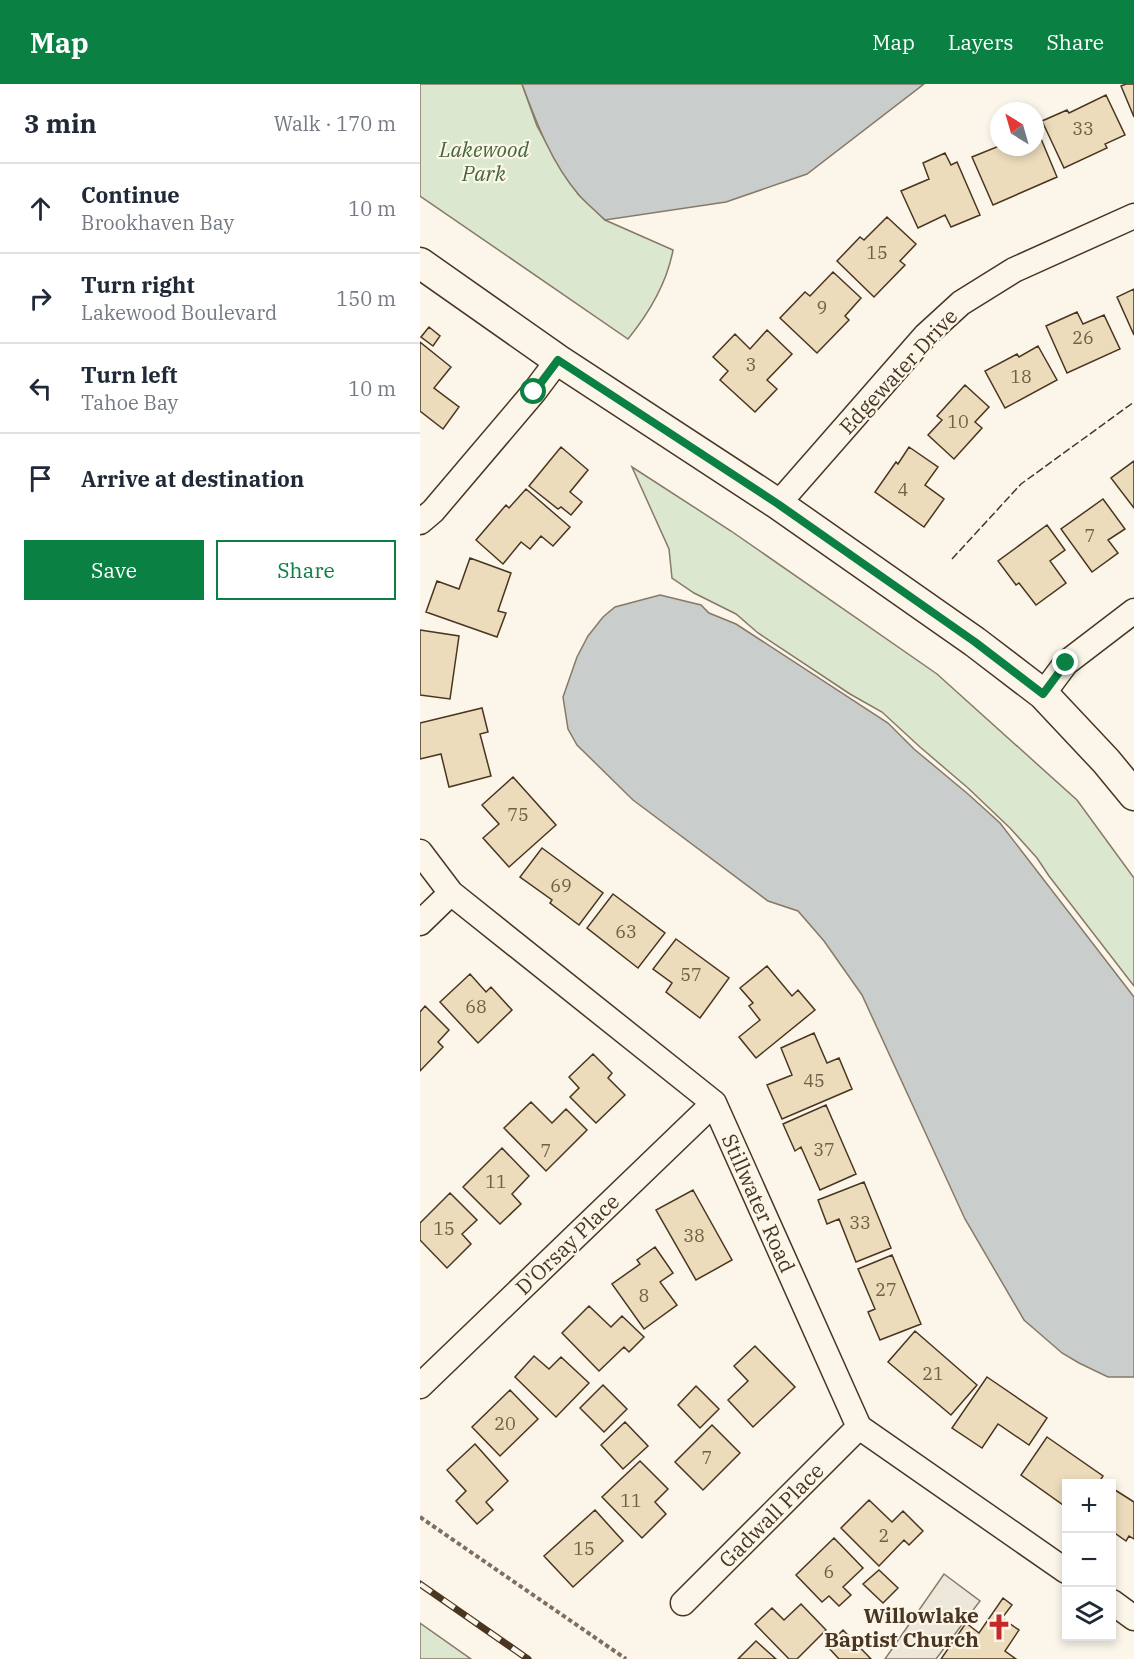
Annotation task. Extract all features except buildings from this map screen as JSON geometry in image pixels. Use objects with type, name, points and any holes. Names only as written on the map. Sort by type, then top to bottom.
[{"type":"street","name":"Edgewater Drive","points":[[778,504],[926,335],[961,303],[1014,270],[1134,216]]},
{"type":"street","points":[[420,263],[558,360],[778,504],[966,635],[1043,694],[1106,760],[1134,795]]},
{"type":"street","points":[[420,522],[433,511],[534,392],[558,360]]},
{"type":"street","points":[[1043,694],[1066,663],[1134,611]]},
{"type":"street","name":"Stillwater Road","points":[[420,852],[451,893],[714,1103],[859,1427]]},
{"type":"street","points":[[420,923],[451,893]]},
{"type":"street","name":"D'Orsay Place","points":[[420,1386],[714,1103]]},
{"type":"street","points":[[859,1427],[1062,1568]]},
{"type":"street","name":"Gadwall Place","points":[[682,1603],[859,1427]]},
{"type":"street","points":[[1116,1605],[1134,1618]]},
{"type":"path","points":[[420,1517],[626,1659]]},
{"type":"green space","name":"Lakewood Park","points":[[420,84],[522,84],[537,126],[578,194],[605,220],[673,250],[656,297],[628,339],[420,196]]},
{"type":"green space","points":[[632,467],[731,531],[937,674],[1077,800],[1134,878],[1134,986],[1037,858],[1010,828],[882,712],[850,694],[758,633],[736,614],[694,593],[672,578],[669,549]]},
{"type":"green space","points":[[420,1623],[471,1659],[420,1659]]},
{"type":"shaded area","points":[[522,84],[924,84],[807,174],[726,202],[605,220],[579,195],[561,170],[539,128]]},
{"type":"shaded area","points":[[660,595],[701,605],[709,613],[736,624],[888,723],[914,749],[1000,823],[1134,997],[1134,1377],[1108,1377],[1079,1363],[1062,1353],[1024,1320],[965,1219],[862,995],[824,941],[798,911],[768,901],[633,800],[577,745],[568,729],[563,697],[577,657],[588,636],[603,617],[615,607]]},
{"type":"shaded area","points":[[944,1574],[980,1601],[936,1659],[885,1659]]},
{"type":"railway","points":[[420,1584],[528,1659]]},
{"type":"fence","points":[[952,559],[1021,484],[1134,402]]},
{"type":"place","name":"Willowlake Baptist Church","points":[[999,1627]]},
{"type":"route","points":[[534,392],[558,360],[778,504],[975,642],[1043,694],[1066,663]]}]
